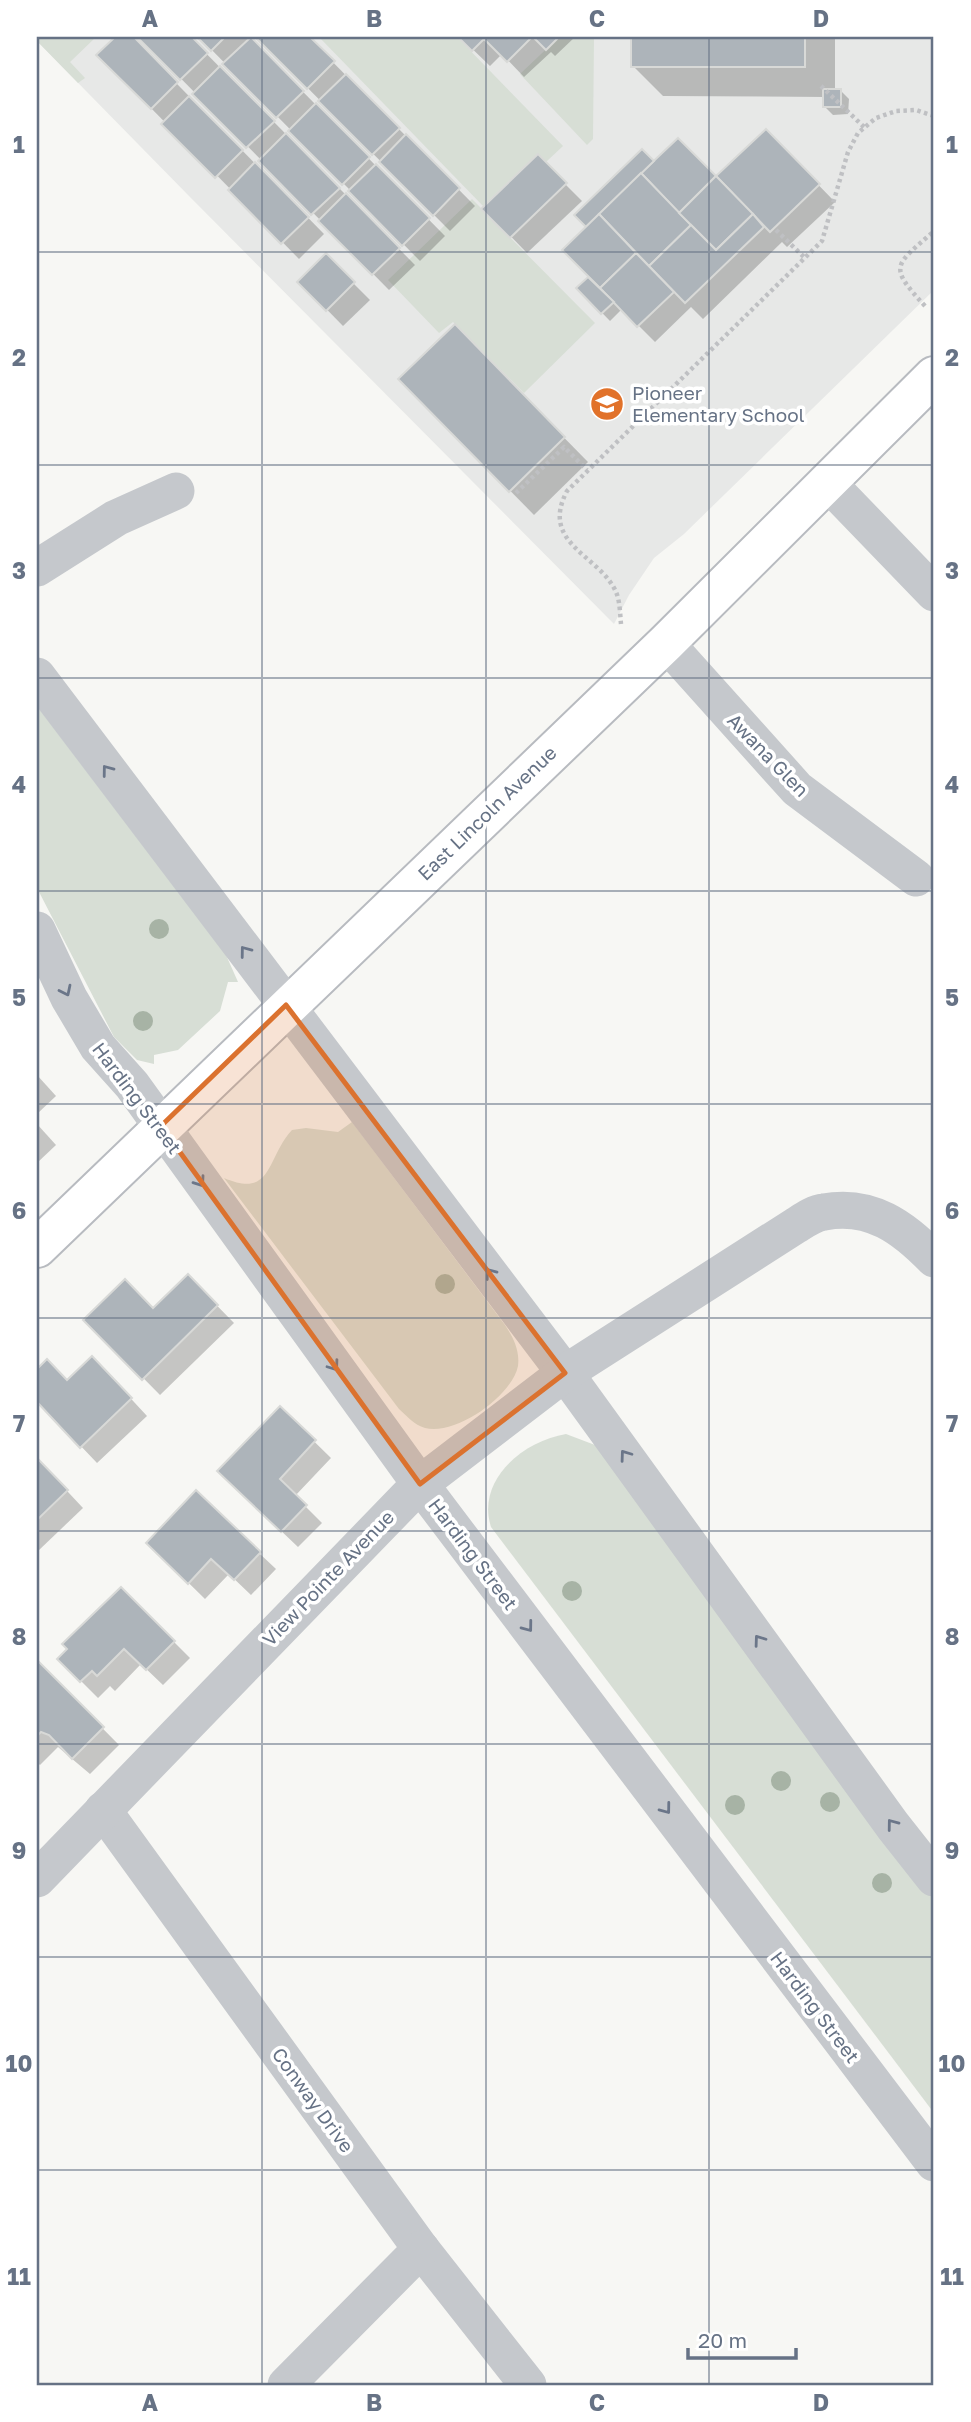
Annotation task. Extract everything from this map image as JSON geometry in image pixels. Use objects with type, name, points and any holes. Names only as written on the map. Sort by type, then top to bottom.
[{"type":"main road","name":"East Lincoln Avenue","points":[[37,1248],[286,1005],[666,643],[934,376]]},
{"type":"street","points":[[827,482],[934,593]]},
{"type":"street","points":[[37,568],[116,518],[176,491]]},
{"type":"street","name":"Awana Glen","points":[[666,643],[797,789],[916,878]]},
{"type":"street","points":[[37,676],[565,1373],[893,1826],[934,1878]]},
{"type":"street","name":"Harding Street","points":[[37,930],[69,998],[98,1047],[132,1085],[420,1483],[934,2163]]},
{"type":"street","name":"View Pointe Avenue","points":[[37,1879],[420,1483],[565,1373],[794,1226],[823,1212],[874,1213],[908,1233],[934,1259]]},
{"type":"street","name":"Conway Drive","points":[[103,1810],[421,2249],[528,2385]]},
{"type":"street","points":[[286,2385],[421,2249]]},
{"type":"path","points":[[821,86],[864,127]]},
{"type":"path","points":[[621,624],[614,588],[568,540],[560,512],[564,497],[587,470],[806,258],[826,233],[848,152],[864,127],[876,118],[896,110],[916,110],[934,116]]},
{"type":"path","points":[[776,230],[806,258]]},
{"type":"path","points":[[925,306],[901,280],[899,271],[903,261],[934,231]]},
{"type":"path","points":[[516,494],[564,447],[587,470]]},
{"type":"highlighted area","points":[[286,1005],[565,1373],[420,1484],[161,1126]]},
{"type":"shaded area","name":"Pioneer Elementary School","points":[[37,37],[934,37],[934,290],[684,534],[654,558],[629,595],[614,624],[189,196],[37,41]]},
{"type":"shaded area","points":[[37,37],[96,37],[70,62],[85,78],[78,83],[37,41]]},
{"type":"shaded area","points":[[319,37],[457,37],[563,146],[546,162],[537,154],[483,206]]},
{"type":"shaded area","points":[[559,37],[594,37],[593,139],[587,145],[520,74]]},
{"type":"shaded area","points":[[472,199],[595,323],[524,393],[453,322],[439,333],[388,280]]},
{"type":"shaded area","points":[[37,706],[226,955],[238,982],[228,982],[220,1011],[178,1050],[154,1055],[154,1064],[137,1060],[114,1037],[37,888]]},
{"type":"shaded area","points":[[352,1122],[505,1325],[515,1344],[518,1366],[514,1378],[494,1401],[452,1426],[425,1428],[414,1423],[399,1409],[224,1178],[240,1183],[252,1183],[260,1179],[292,1130],[306,1128],[338,1132]]},
{"type":"shaded area","points":[[566,1434],[595,1445],[934,1888],[934,2113],[491,1527],[488,1510],[490,1494],[507,1466],[519,1454],[534,1445]]},
{"type":"building","points":[[115,37],[134,37],[178,82],[151,109],[96,55]]},
{"type":"building","points":[[137,37],[192,37],[208,53],[180,80]]},
{"type":"building","points":[[197,37],[225,37],[211,51]]},
{"type":"building","points":[[251,37],[304,91],[276,118],[222,64]]},
{"type":"building","points":[[255,37],[310,37],[335,61],[307,89]]},
{"type":"building","points":[[458,37],[482,37],[484,39],[472,51]]},
{"type":"building","points":[[482,37],[532,37],[507,62]]},
{"type":"building","points":[[533,37],[559,37],[546,50]]},
{"type":"building","points":[[631,37],[805,37],[805,67],[631,67]]},
{"type":"building","points":[[220,66],[275,121],[246,148],[192,94]]},
{"type":"building","points":[[346,74],[400,128],[372,155],[318,101]]},
{"type":"building","points":[[823,89],[841,89],[841,107],[823,107]]},
{"type":"building","points":[[189,96],[243,150],[215,178],[161,124]]},
{"type":"building","points":[[316,103],[370,157],[342,185],[288,131]]},
{"type":"building","points":[[766,129],[820,184],[770,232],[716,176]]},
{"type":"building","points":[[286,133],[340,188],[311,215],[258,161]]},
{"type":"building","points":[[406,134],[460,188],[433,216],[379,162]]},
{"type":"building","points":[[678,138],[716,176],[679,213],[641,173]]},
{"type":"building","points":[[642,149],[654,161],[586,227],[574,215]]},
{"type":"building","points":[[538,154],[567,183],[510,238],[481,209]]},
{"type":"building","points":[[255,162],[309,217],[281,244],[228,190]]},
{"type":"building","points":[[376,164],[430,218],[402,246],[348,191]]},
{"type":"building","points":[[641,173],[691,225],[649,266],[599,214]]},
{"type":"building","points":[[716,176],[753,214],[716,250],[679,213]]},
{"type":"building","points":[[346,193],[400,248],[372,275],[318,221]]},
{"type":"building","points":[[599,214],[636,253],[600,288],[562,250]]},
{"type":"building","points":[[753,214],[764,227],[685,303],[649,266],[691,225],[716,250]]},
{"type":"building","points":[[326,253],[355,282],[326,311],[297,282]]},
{"type":"building","points":[[636,253],[674,292],[637,327],[600,288]]},
{"type":"building","points":[[588,277],[614,302],[601,314],[576,288]]},
{"type":"building","points":[[455,324],[565,437],[509,492],[398,379]]},
{"type":"building","points":[[188,1274],[218,1305],[142,1380],[83,1320],[125,1279],[153,1308]]},
{"type":"building","points":[[92,1356],[132,1398],[80,1448],[37,1402],[37,1369],[47,1359],[67,1380]]},
{"type":"building","points":[[280,1406],[316,1440],[280,1479],[307,1505],[281,1532],[217,1471]]},
{"type":"building","points":[[37,1458],[68,1490],[37,1520]]},
{"type":"building","points":[[196,1490],[261,1552],[234,1580],[211,1559],[188,1584],[146,1543]]},
{"type":"building","points":[[121,1587],[175,1641],[146,1670],[124,1649],[97,1676],[92,1671],[80,1682],[57,1659],[67,1649],[62,1644]]},
{"type":"building","points":[[37,1660],[104,1727],[72,1759],[49,1735],[41,1732],[37,1736]]},
{"type":"place","name":"Pioneer Elementary School","points":[[607,404]]}]
